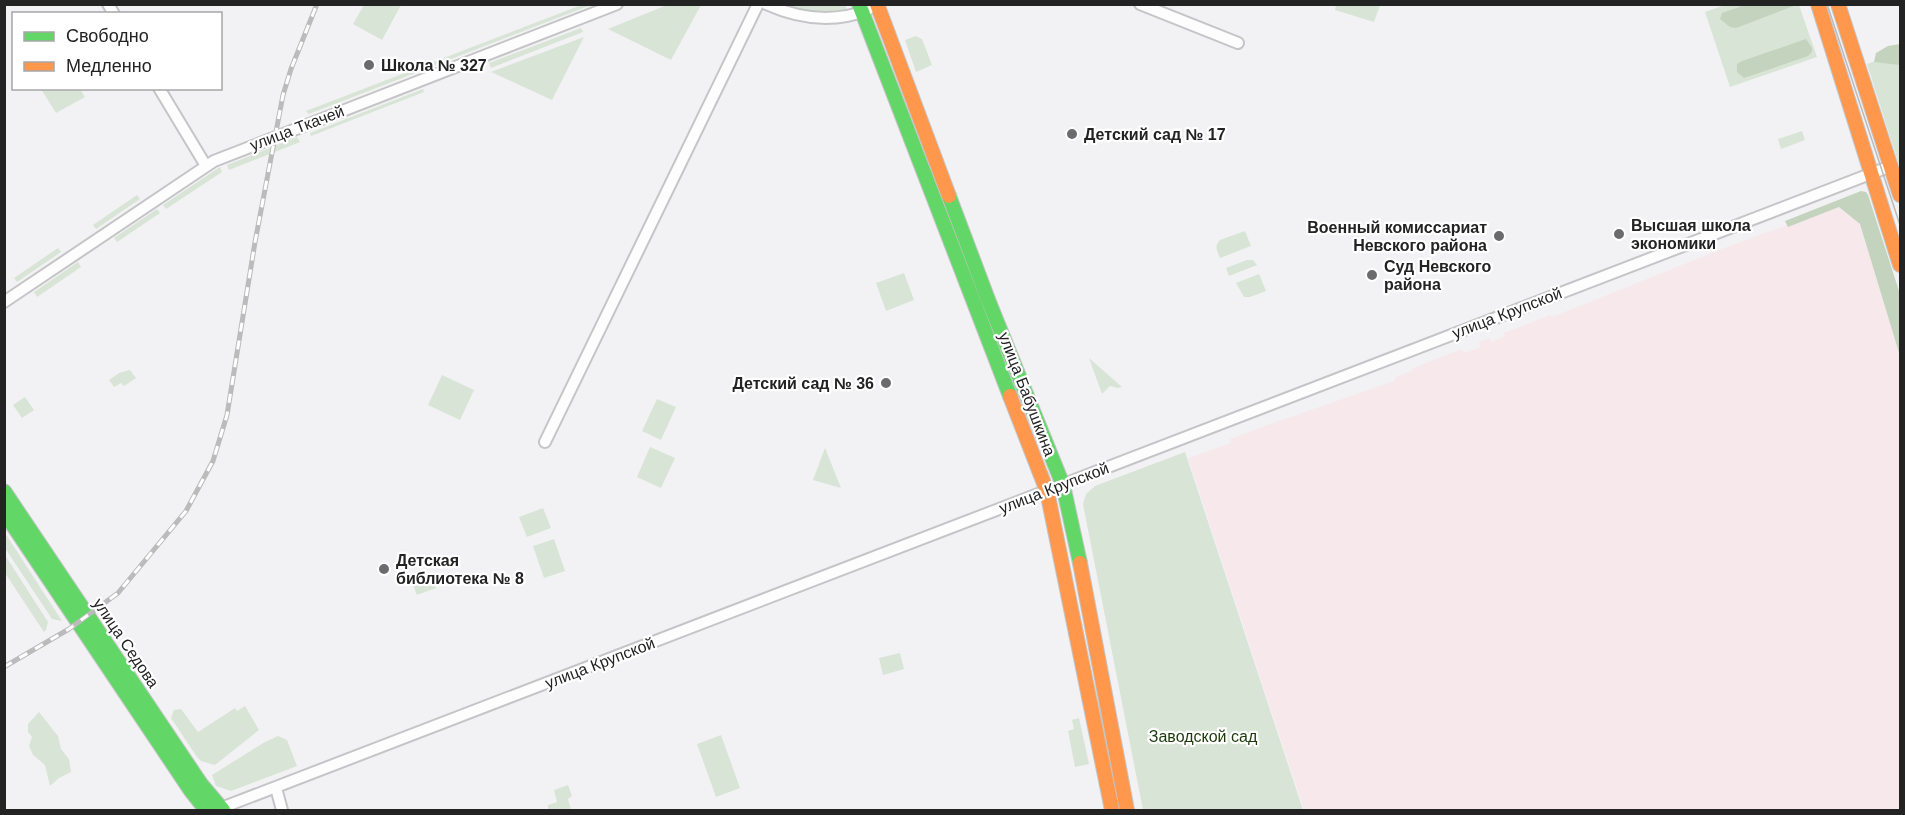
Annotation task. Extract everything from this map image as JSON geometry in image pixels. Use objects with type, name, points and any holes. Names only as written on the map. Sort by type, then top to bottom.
[{"type":"street","name":"улица Ткачей","points":[[4,302],[206,166],[617,4]]},
{"type":"street","points":[[545,442],[758,4]]},
{"type":"street","points":[[766,4],[792,14],[812,18],[852,15],[860,8],[878,5]]},
{"type":"street","points":[[1140,4],[1238,43]]},
{"type":"street","points":[[1818,4],[1900,265]]},
{"type":"street","points":[[1838,4],[1900,195]]},
{"type":"street","name":"улица Бабушкина","points":[[878,5],[989,302],[1063,485],[1127,810]]},
{"type":"street","name":"улица Бабушкина","points":[[860,8],[1047,491],[1112,810]]},
{"type":"street","points":[[160,90],[206,166]]},
{"type":"street","name":"улица Крупской","points":[[220,810],[1892,166]]},
{"type":"street","name":"улица Седова","points":[[4,491],[9,515],[206,810]]},
{"type":"street","name":"улица Седова","points":[[9,515],[220,810]]},
{"type":"street","points":[[276,788],[282,810]]},
{"type":"shaded area","points":[[1839,207],[1860,223],[1900,356],[1900,810],[1304,810],[1188,458],[1231,443],[1230,439],[1270,424],[1394,381],[1397,376],[1412,371],[1413,368],[1461,349],[1465,353],[1480,347],[1479,342],[1489,338],[1491,342],[1505,336],[1504,333],[1550,315],[1552,317],[1719,250]]},
{"type":"green space","points":[[584,4],[591,5],[309,114],[306,111]]},
{"type":"green space","points":[[1336,4],[1380,5],[1374,22],[1335,10]]},
{"type":"green space","points":[[364,5],[401,5],[382,40],[353,24]]},
{"type":"green space","points":[[667,5],[701,5],[671,60],[608,29]]},
{"type":"green space","points":[[778,5],[845,5],[847,10],[813,12]]},
{"type":"green space","points":[[1725,5],[1799,5],[1817,57],[1730,87],[1705,12]]},
{"type":"green space","points":[[1745,5],[1796,5],[1736,28],[1730,27],[1720,19],[1722,13]]},
{"type":"green space","points":[[581,28],[583,32],[491,68],[489,63]]},
{"type":"green space","points":[[916,36],[922,39],[932,65],[916,72],[905,40]]},
{"type":"green space","points":[[584,37],[552,100],[491,72]]},
{"type":"green space","points":[[1806,39],[1812,48],[1808,56],[1744,78],[1737,72],[1737,64],[1742,61]]},
{"type":"green space","points":[[1900,44],[1900,65],[1874,62],[1876,53],[1888,46]]},
{"type":"green space","points":[[1900,52],[1900,168],[1867,64]]},
{"type":"green space","points":[[423,89],[424,92],[311,136],[310,133]]},
{"type":"green space","points":[[42,90],[81,90],[85,97],[56,113]]},
{"type":"green space","points":[[1802,131],[1805,140],[1781,149],[1778,139]]},
{"type":"green space","points":[[297,137],[300,142],[229,170],[227,165]]},
{"type":"green space","points":[[220,167],[222,172],[166,209],[163,205]]},
{"type":"green space","points":[[1861,191],[1868,195],[1900,294],[1900,356],[1860,224],[1839,207],[1788,227],[1785,221]]},
{"type":"green space","points":[[137,195],[140,199],[96,229],[93,225]]},
{"type":"green space","points":[[157,209],[160,213],[117,242],[114,238]]},
{"type":"green space","points":[[1245,231],[1251,246],[1220,258],[1217,251],[1218,242]]},
{"type":"green space","points":[[58,248],[61,252],[17,282],[14,278]]},
{"type":"green space","points":[[1253,260],[1257,265],[1229,276],[1226,268]]},
{"type":"green space","points":[[78,262],[81,267],[37,297],[34,292]]},
{"type":"green space","points":[[904,273],[914,300],[886,311],[876,283]]},
{"type":"green space","points":[[1259,274],[1266,291],[1244,297],[1236,283]]},
{"type":"green space","points":[[1089,358],[1122,387],[1110,386],[1102,394]]},
{"type":"green space","points":[[130,370],[136,378],[124,386],[121,383],[114,387],[109,380],[119,373]]},
{"type":"green space","points":[[442,375],[474,390],[460,420],[428,405]]},
{"type":"green space","points":[[25,397],[34,410],[22,418],[13,405]]},
{"type":"green space","points":[[657,399],[676,407],[661,440],[642,431]]},
{"type":"green space","points":[[650,447],[675,458],[661,488],[637,477]]},
{"type":"green space","points":[[825,448],[841,488],[813,480]]},
{"type":"green space","name":"Заводской сад","points":[[1185,452],[1303,810],[1143,810],[1083,504],[1086,494],[1095,486]]},
{"type":"green space","points":[[543,508],[551,528],[527,537],[519,517]]},
{"type":"green space","points":[[4,535],[7,536],[62,621],[52,619],[5,548]]},
{"type":"green space","points":[[554,539],[565,571],[544,578],[533,546]]},
{"type":"green space","points":[[5,555],[48,622],[44,632],[5,573]]},
{"type":"green space","points":[[431,576],[436,588],[417,595],[412,583]]},
{"type":"green space","points":[[900,653],[904,669],[883,675],[879,658]]},
{"type":"green space","points":[[245,706],[259,730],[215,765],[201,761],[197,757],[171,718],[174,710],[181,709],[198,732],[235,708],[237,711]]},
{"type":"green space","points":[[39,712],[58,736],[61,749],[69,759],[71,772],[50,786],[45,765],[33,755],[29,746],[32,737],[28,732],[28,724]]},
{"type":"green space","points":[[1079,718],[1089,764],[1075,767],[1068,731],[1074,729],[1072,720]]},
{"type":"green space","points":[[721,735],[740,788],[716,797],[697,744]]},
{"type":"green space","points":[[278,736],[287,740],[297,766],[231,791],[216,786],[212,775]]},
{"type":"green space","points":[[568,785],[572,796],[568,799],[571,810],[548,810],[548,805],[557,802],[554,790]]},
{"type":"tram line","points":[[1827,4],[1900,225]]},
{"type":"railway","points":[[4,667],[69,629],[118,593],[186,511],[213,461],[227,415],[255,242],[283,95],[317,4]]},
{"type":"traffic: fast","points":[[859,4],[1010,396]]},
{"type":"traffic: fast","points":[[949,196],[1063,485],[1080,563]]},
{"type":"traffic: fast","points":[[4,491],[201,784],[223,810]]},
{"type":"traffic: fast","points":[[4,512],[206,810]]},
{"type":"traffic: slow","points":[[877,4],[949,196]]},
{"type":"traffic: slow","points":[[1818,4],[1900,265]]},
{"type":"traffic: slow","points":[[1838,4],[1900,195]]},
{"type":"traffic: slow","points":[[1010,396],[1047,491],[1112,810]]},
{"type":"traffic: slow","points":[[1080,563],[1127,810]]},
{"type":"place","name":"Школа № 327","points":[[369,65]]},
{"type":"place","name":"Детский сад № 17","points":[[1072,134]]},
{"type":"place","name":"Высшая школа экономики","points":[[1619,234]]},
{"type":"place","name":"Военный комиссариат Невского района","points":[[1499,236]]},
{"type":"place","name":"Суд Невского района","points":[[1372,275]]},
{"type":"place","name":"Детский сад № 36","points":[[886,383]]},
{"type":"place","name":"Детская библиотека № 8","points":[[384,569]]}]
